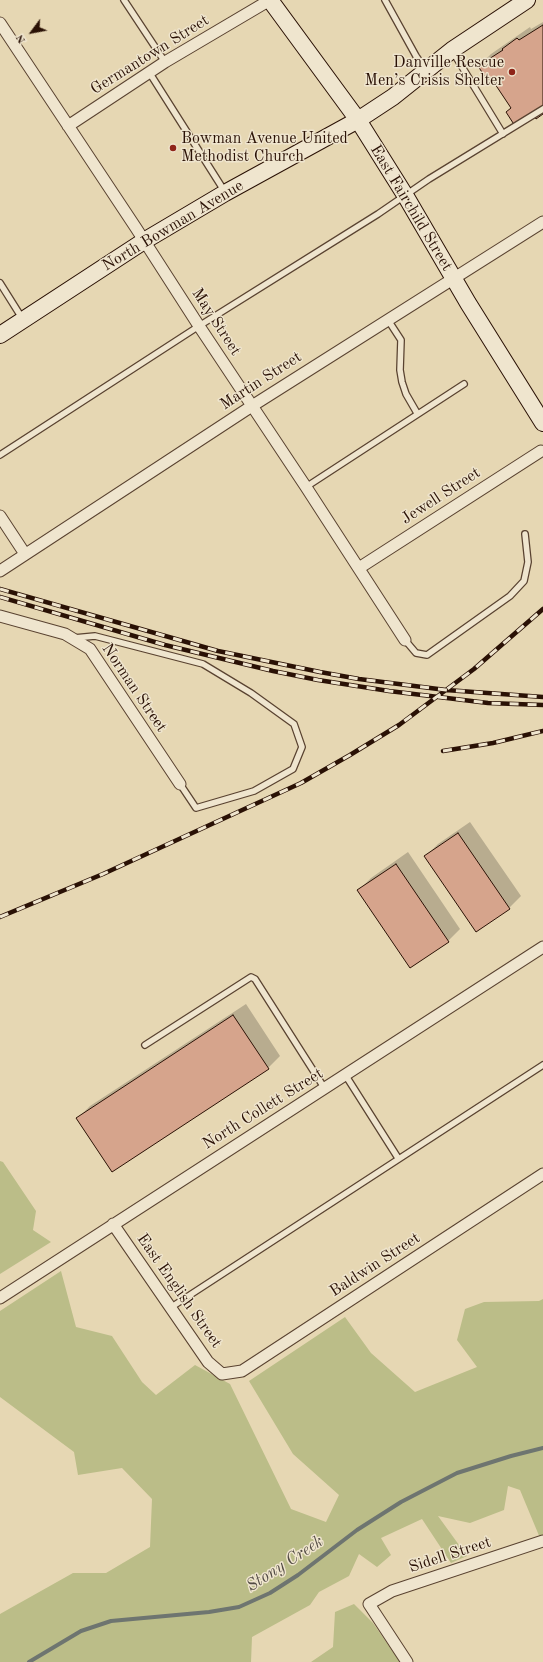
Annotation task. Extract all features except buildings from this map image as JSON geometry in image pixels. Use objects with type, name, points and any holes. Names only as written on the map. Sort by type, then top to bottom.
[{"type":"street","name":"Germantown Street","points":[[68,126],[165,62],[270,0]]},
{"type":"street","name":"East Fairchild Street","points":[[270,0],[358,120],[405,195],[453,278],[543,423]]},
{"type":"street","name":"North Bowman Avenue","points":[[0,335],[144,241],[225,193],[358,120],[393,97],[452,50],[527,0]]},
{"type":"street","name":"May Street","points":[[0,23],[405,640]]},
{"type":"street","name":"Martin Street","points":[[0,571],[252,406],[543,222]]},
{"type":"street","name":"Jewell Street","points":[[359,568],[541,451]]},
{"type":"street","points":[[0,516],[25,554]]},
{"type":"street","name":"Norman Street","points":[[0,616],[64,634],[90,649],[180,784]]},
{"type":"street","name":"North Collett Street","points":[[0,1298],[113,1224],[346,1076],[543,947]]},
{"type":"street","name":"Baldwin Street","points":[[222,1374],[242,1371],[543,1174]]},
{"type":"street","name":"East English Street","points":[[113,1224],[208,1362],[222,1374]]},
{"type":"street","name":"Sidell Street","points":[[407,1662],[369,1604],[392,1591],[543,1541]]},
{"type":"lane","points":[[124,0],[165,62]]},
{"type":"lane","points":[[385,0],[426,71]]},
{"type":"lane","points":[[452,50],[502,134]]},
{"type":"lane","points":[[150,72],[216,176],[225,193]]},
{"type":"lane","points":[[0,455],[199,326],[543,109]]},
{"type":"lane","points":[[0,283],[23,320]]},
{"type":"lane","points":[[388,320],[401,340],[400,370],[402,382],[406,394],[417,413]]},
{"type":"lane","points":[[306,487],[417,413],[464,384]]},
{"type":"lane","points":[[405,640],[416,653],[427,655],[510,596],[524,581],[528,562],[525,534]]},
{"type":"lane","points":[[72,638],[95,636],[203,664],[251,693],[294,724],[302,747],[293,769],[254,791],[196,808],[180,784]]},
{"type":"lane","points":[[145,1046],[251,977],[255,979],[325,1089]]},
{"type":"lane","points":[[170,1308],[398,1158],[543,1065]]},
{"type":"lane","points":[[346,1076],[398,1158]]},
{"type":"green space","points":[[0,1161],[3,1162],[36,1211],[33,1230],[51,1242],[0,1274]]},
{"type":"green space","points":[[61,1271],[76,1327],[112,1336],[142,1382],[156,1395],[195,1365],[230,1384],[291,1509],[326,1522],[339,1495],[293,1454],[249,1381],[345,1317],[371,1353],[415,1392],[477,1367],[457,1340],[465,1309],[484,1302],[539,1301],[543,1299],[543,1537],[540,1538],[520,1490],[508,1486],[504,1510],[470,1523],[438,1516],[467,1556],[451,1563],[422,1519],[381,1538],[391,1555],[377,1567],[359,1554],[349,1576],[319,1592],[310,1605],[252,1637],[251,1662],[0,1662],[0,1614],[73,1573],[106,1573],[150,1547],[152,1499],[122,1468],[78,1475],[74,1452],[0,1397],[0,1311]]},
{"type":"green space","points":[[354,1604],[373,1623],[400,1662],[311,1662],[333,1647],[335,1612]]},
{"type":"waterway","name":"Stony Creek","points":[[29,1662],[81,1631],[111,1621],[209,1612],[239,1607],[270,1593],[298,1575],[357,1530],[401,1502],[457,1473],[511,1456],[543,1448]]},
{"type":"railway","points":[[0,589],[218,651],[320,672],[359,679],[446,690],[543,697]]},
{"type":"railway","points":[[0,597],[165,645],[273,671],[318,680],[389,691],[488,703],[543,705]]},
{"type":"railway","points":[[0,917],[103,874],[301,783],[399,725],[474,669],[543,609]]},
{"type":"railway","points":[[443,751],[493,743],[543,731]]},
{"type":"place","name":"Danville Rescue Men’s Crisis Shelter","points":[[512,72]]},
{"type":"place","name":"Bowman Avenue United Methodist Church","points":[[173,148]]}]
